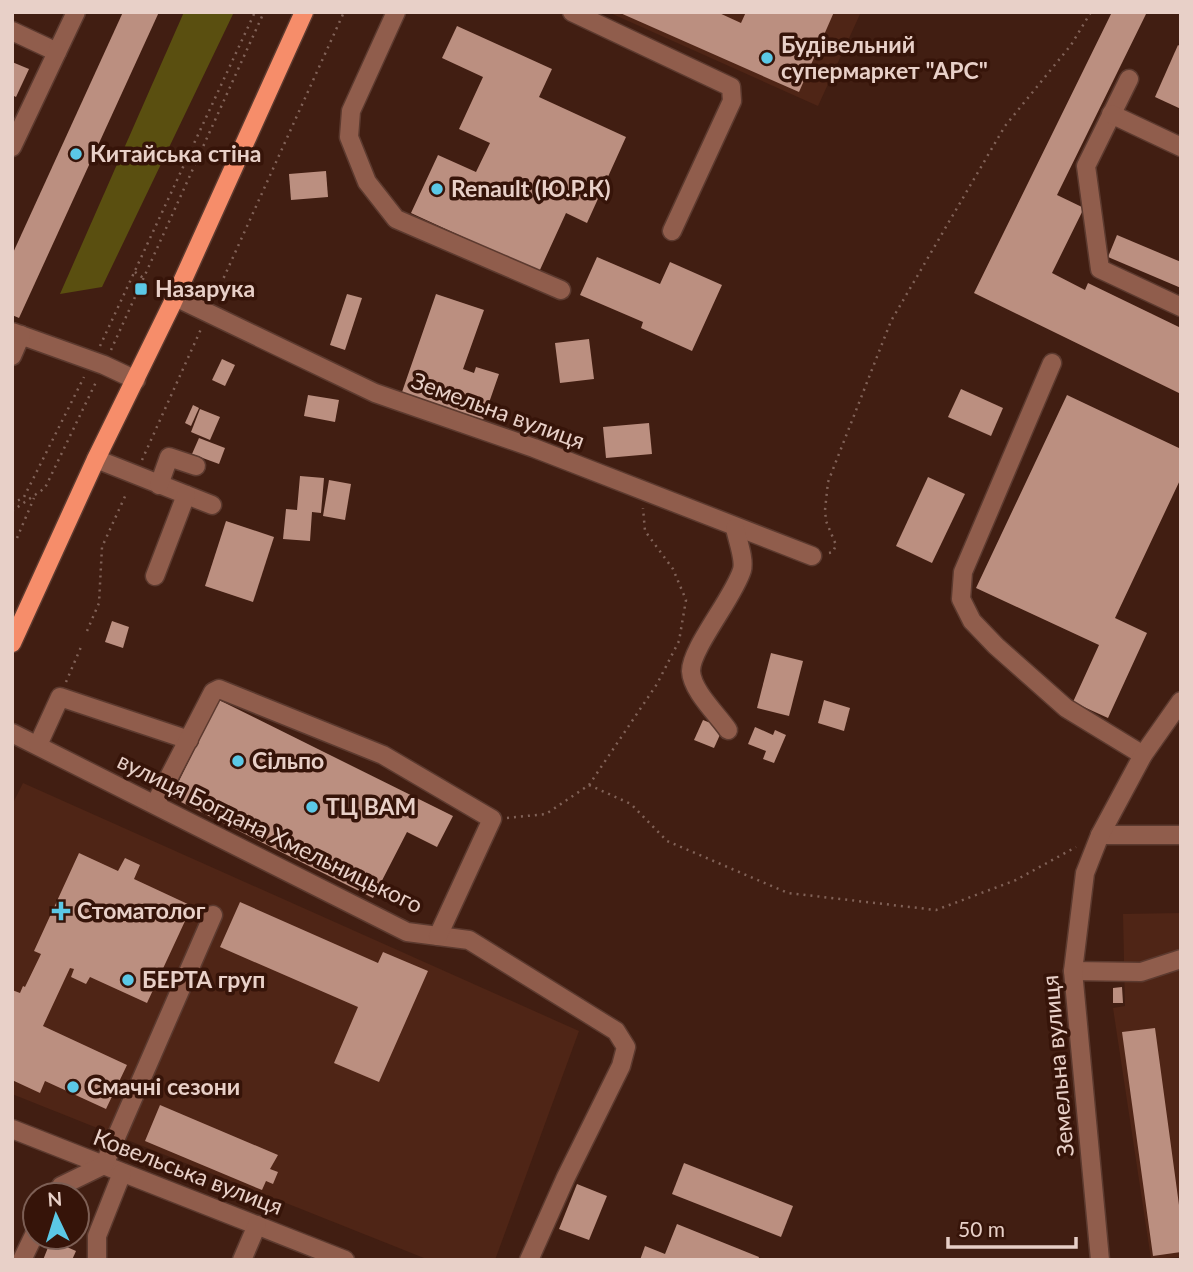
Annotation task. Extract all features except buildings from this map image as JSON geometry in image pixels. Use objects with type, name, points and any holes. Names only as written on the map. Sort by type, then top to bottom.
[{"type":"main road","points":[[12,643],[19,612],[136,380],[304,12]]},
{"type":"street","points":[[12,147],[76,12]]},
{"type":"street","points":[[396,12],[351,111],[349,137],[367,182],[396,219],[561,290]]},
{"type":"street","points":[[572,12],[731,87],[732,101],[672,231]]},
{"type":"street","points":[[12,31],[57,52]]},
{"type":"street","points":[[1129,79],[1086,166],[1100,269],[1181,307]]},
{"type":"street","points":[[1111,114],[1181,148]]},
{"type":"street","name":"Земельна вулиця","points":[[175,297],[375,393],[534,448],[812,556]]},
{"type":"street","points":[[12,356],[17,334],[98,363],[136,380]]},
{"type":"street","points":[[1052,363],[963,572],[961,599],[972,621],[1066,708],[1143,755]]},
{"type":"street","points":[[159,485],[169,457],[196,466]]},
{"type":"street","points":[[96,459],[212,505]]},
{"type":"street","points":[[155,576],[186,495]]},
{"type":"street","points":[[729,730],[697,688],[691,672],[695,655],[719,616],[743,568],[735,528]]},
{"type":"street","points":[[155,804],[213,692],[219,689],[383,755],[492,819],[438,936]]},
{"type":"street","points":[[38,745],[60,697],[189,740]]},
{"type":"street","name":"Земельна вулиця","points":[[1100,1260],[1073,971],[1084,873],[1100,835],[1143,755],[1181,701]]},
{"type":"street","name":"вулиця Богдана Хмельницького","points":[[12,733],[407,932],[469,940],[615,1031],[625,1047],[621,1066],[566,1177],[529,1260]]},
{"type":"street","points":[[1100,835],[1181,835]]},
{"type":"street","points":[[71,1181],[103,1165],[213,915]]},
{"type":"street","points":[[1073,971],[1141,972],[1181,959]]},
{"type":"street","name":"Ковельська вулиця","points":[[12,1129],[345,1260]]},
{"type":"street","points":[[96,1260],[97,1236],[122,1172]]},
{"type":"street","points":[[242,1260],[257,1225]]},
{"type":"path","points":[[12,510],[34,498],[45,488],[135,272],[255,12]]},
{"type":"path","points":[[12,504],[24,497],[144,278],[264,12]]},
{"type":"path","points":[[812,556],[834,552],[836,549],[825,510],[828,482],[891,321],[1005,126],[1071,45],[1091,12]]},
{"type":"path","points":[[135,272],[144,278]]},
{"type":"path","points":[[492,819],[546,814],[589,785],[657,684],[680,641],[686,600],[673,569],[645,531],[642,491]]},
{"type":"path","points":[[17,538],[34,498]]},
{"type":"path","points":[[88,631],[99,603]]},
{"type":"path","points":[[65,682],[81,647]]},
{"type":"path","points":[[589,785],[631,804],[667,841],[788,893],[936,910],[1016,880],[1100,835]]},
{"type":"shaded area","points":[[184,12],[234,12],[102,287],[60,294]]},
{"type":"shaded area","name":"Будівельний супермаркет \"АРС\"","points":[[608,12],[861,12],[818,106]]},
{"type":"shaded area","points":[[23,783],[579,1031],[495,1260],[429,1260],[12,1094],[12,805]]},
{"type":"shaded area","points":[[1181,913],[1181,1257],[1151,1259],[1113,1008],[1125,1006],[1123,914]]},
{"type":"place","name":"Будівельний супермаркет \"АРС\"","points":[[767,58]]},
{"type":"place","name":"Китайська стіна","points":[[76,154]]},
{"type":"place","name":"Renault (Ю.Р.К)","points":[[437,189]]},
{"type":"place","name":"Назарука","points":[[141,289]]},
{"type":"place","name":"Сільпо","points":[[238,761]]},
{"type":"place","name":"ТЦ ВАМ","points":[[312,807]]},
{"type":"place","name":"Стоматолог","points":[[61,911]]},
{"type":"place","name":"БЕРТА груп","points":[[128,980]]},
{"type":"place","name":"Смачні сезони","points":[[73,1087]]}]
